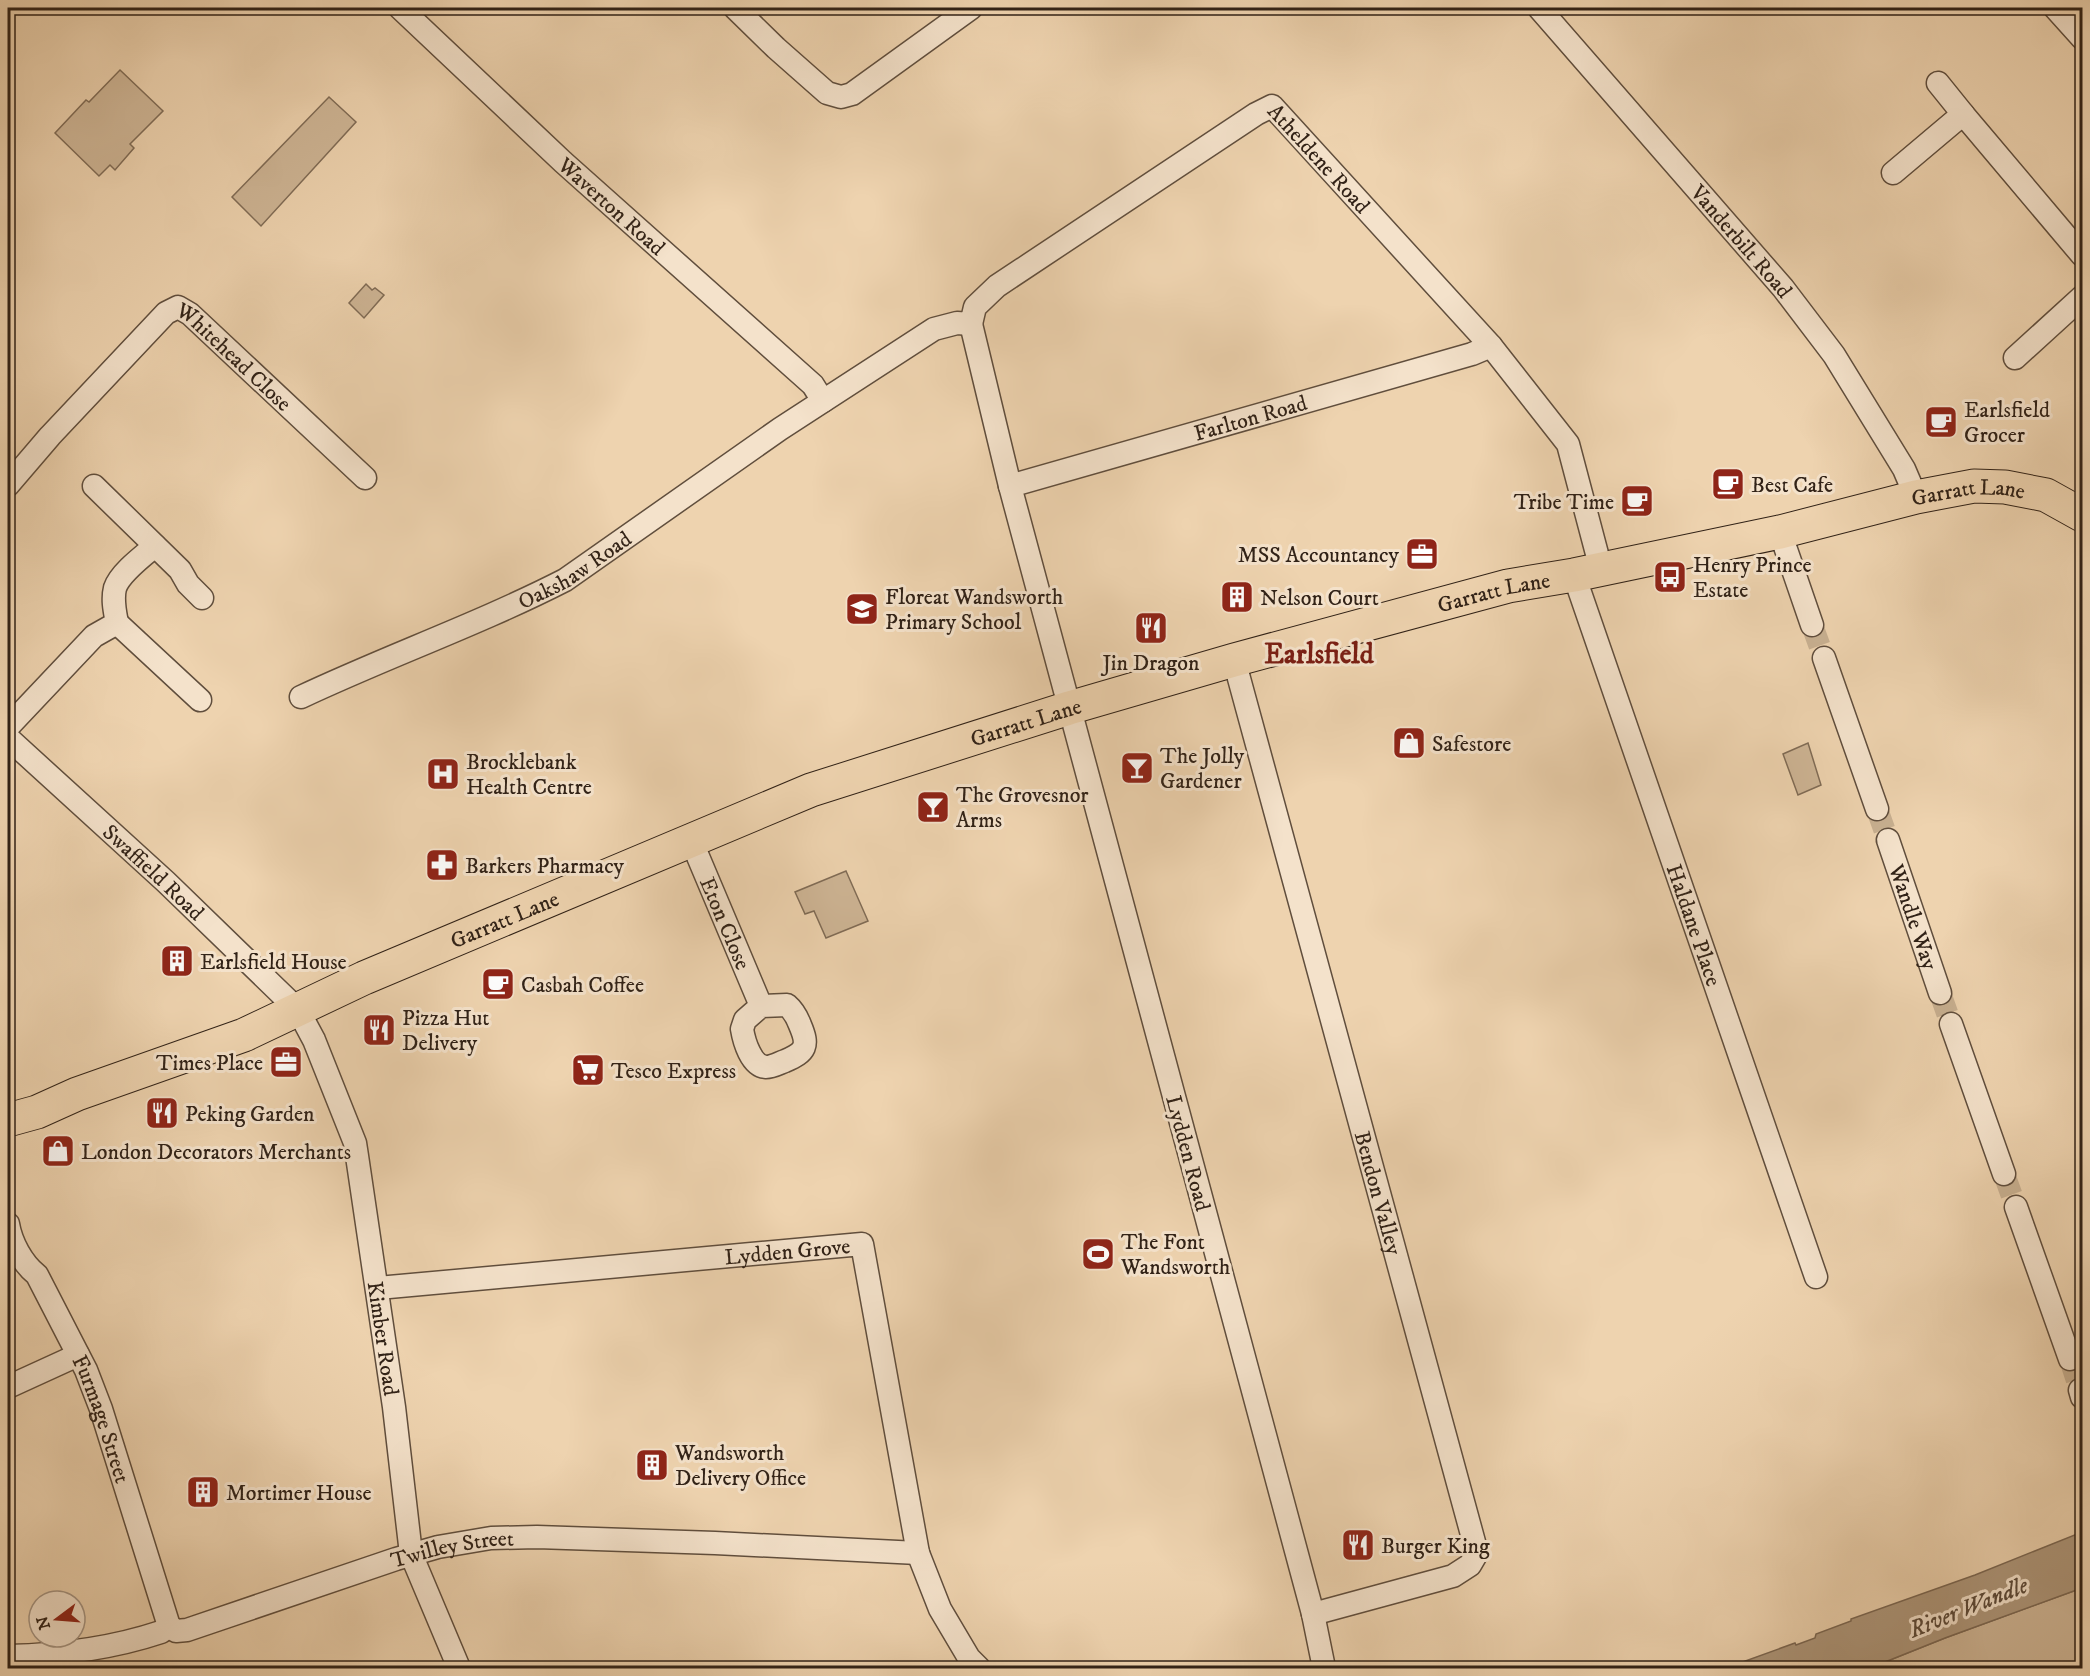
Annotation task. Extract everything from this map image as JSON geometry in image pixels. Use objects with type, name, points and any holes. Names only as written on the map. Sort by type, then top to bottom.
[{"type":"main road","name":"Garratt Lane","points":[[8,1120],[37,1112],[77,1094],[229,1041],[386,969],[811,790],[1069,708],[1234,660],[1508,586],[1780,532],[1916,497],[1974,486],[2005,487],[2046,495],[2082,514]]},
{"type":"street","name":"Waverton Road","points":[[400,8],[563,162],[813,385],[823,401]]},
{"type":"street","points":[[735,8],[827,93],[841,97],[852,94],[970,8]]},
{"type":"street","name":"Vanderbilt Road","points":[[1539,8],[1783,288],[1834,355],[1904,469],[1916,497]]},
{"type":"street","points":[[2067,12],[2082,38]]},
{"type":"street","points":[[1938,83],[2082,255]]},
{"type":"street","name":"Atheldene Road","points":[[971,324],[975,308],[997,286],[1256,114],[1272,106],[1491,346],[1568,444],[1587,572]]},
{"type":"street","points":[[1893,173],[1964,114]]},
{"type":"street","points":[[2015,358],[2082,297]]},
{"type":"street","name":"Whitehead Close","points":[[8,485],[50,436],[166,313],[178,307],[190,314],[365,478]]},
{"type":"street","points":[[823,401],[934,329],[957,323],[971,324],[1010,486],[1069,708]]},
{"type":"street","name":"Farlton Road","points":[[1010,486],[1472,354],[1491,346]]},
{"type":"street","name":"Oakshaw Road","points":[[301,697],[527,599],[565,579],[823,401]]},
{"type":"street","points":[[94,486],[180,570],[188,584],[202,598]]},
{"type":"street","points":[[1780,532],[1812,625]]},
{"type":"street","points":[[155,546],[130,568],[115,586],[113,601],[117,623],[200,700]]},
{"type":"street","name":"Haldane Place","points":[[1587,572],[1816,1277]]},
{"type":"street","points":[[8,727],[94,636],[117,623]]},
{"type":"street","points":[[1824,658],[1877,809]]},
{"type":"street","name":"Bendon Valley","points":[[1234,660],[1477,1553],[1470,1565],[1453,1576],[1312,1614]]},
{"type":"street","name":"Lydden Road","points":[[1069,708],[1312,1614],[1324,1668]]},
{"type":"street","name":"Swaffield Road","points":[[8,738],[166,882],[298,1010]]},
{"type":"street","name":"Eton Close","points":[[691,840],[761,1006]]},
{"type":"street","name":"Wandle Way","points":[[1888,840],[1940,993]]},
{"type":"street","name":"Kimber Road","points":[[298,1010],[314,1040],[355,1143],[378,1288],[411,1554],[459,1668]]},
{"type":"street","points":[[1951,1023],[2004,1174]]},
{"type":"street","points":[[2016,1207],[2070,1359]]},
{"type":"street","name":"Furmage Street","points":[[8,1224],[27,1267],[37,1275],[78,1355],[101,1409],[169,1626]]},
{"type":"street","name":"Lydden Grove","points":[[378,1288],[862,1244],[918,1553],[940,1609],[969,1658],[979,1668]]},
{"type":"street","points":[[8,1387],[78,1355]]},
{"type":"street","name":"Twilley Street","points":[[8,1656],[46,1655],[100,1649],[161,1632],[169,1626],[176,1631],[187,1630],[411,1554],[491,1538],[537,1537],[715,1543],[918,1553]]},
{"type":"shaded area","points":[[120,70],[163,111],[130,144],[134,148],[115,170],[110,165],[99,176],[55,133],[86,100],[89,102]]},
{"type":"shaded area","points":[[329,97],[356,122],[261,226],[232,197]]},
{"type":"shaded area","points":[[366,284],[372,290],[375,288],[384,295],[364,318],[349,303]]},
{"type":"shaded area","points":[[1808,743],[1821,785],[1798,795],[1783,754]]},
{"type":"shaded area","points":[[846,871],[868,921],[826,938],[814,911],[805,914],[795,892]]},
{"type":"shaded area","points":[[2082,1588],[2082,1668],[1870,1668],[1945,1638]]},
{"type":"water","name":"River Wandle","points":[[2082,1532],[2082,1588],[1870,1668],[1726,1668],[1815,1638],[1816,1634],[1851,1621],[1851,1619],[1975,1575]]},
{"type":"tunnel","points":[[1812,625],[1824,658]]},
{"type":"tunnel","points":[[1877,809],[1888,840]]},
{"type":"tunnel","points":[[1940,993],[1951,1024]]},
{"type":"tunnel","points":[[2004,1174],[2016,1207]]},
{"type":"tunnel","points":[[2070,1359],[2080,1390]]},
{"type":"place","name":"Earlsfield Grocer","points":[[1941,422]]},
{"type":"place","name":"Best Cafe","points":[[1728,484]]},
{"type":"place","name":"Tribe Time","points":[[1637,501]]},
{"type":"place","name":"MSS Accountancy","points":[[1422,554]]},
{"type":"place","name":"Henry Prince Estate","points":[[1670,577]]},
{"type":"place","name":"Nelson Court","points":[[1237,597]]},
{"type":"place","name":"Floreat Wandsworth Primary School","points":[[862,609]]},
{"type":"place","name":"Jin Dragon","points":[[1151,628]]},
{"type":"place","name":"Safestore","points":[[1409,743]]},
{"type":"place","name":"The Jolly Gardener","points":[[1137,768]]},
{"type":"place","name":"Brocklebank Health Centre","points":[[443,774]]},
{"type":"place","name":"The Grovesnor Arms","points":[[933,807]]},
{"type":"place","name":"Barkers Pharmacy","points":[[442,865]]},
{"type":"place","name":"Earlsfield House","points":[[177,961]]},
{"type":"place","name":"Casbah Coffee","points":[[498,984]]},
{"type":"place","name":"Pizza Hut Delivery","points":[[379,1030]]},
{"type":"place","name":"Times Place","points":[[286,1062]]},
{"type":"place","name":"Tesco Express","points":[[588,1070]]},
{"type":"place","name":"Peking Garden","points":[[162,1113]]},
{"type":"place","name":"London Decorators Merchants","points":[[58,1151]]},
{"type":"place","name":"The Font Wandsworth","points":[[1098,1254]]},
{"type":"place","name":"Wandsworth Delivery Office","points":[[652,1465]]},
{"type":"place","name":"Mortimer House","points":[[203,1492]]},
{"type":"place","name":"Burger King","points":[[1358,1545]]},
{"type":"district","name":"Earlsfield","points":[[1319,653]]}]
